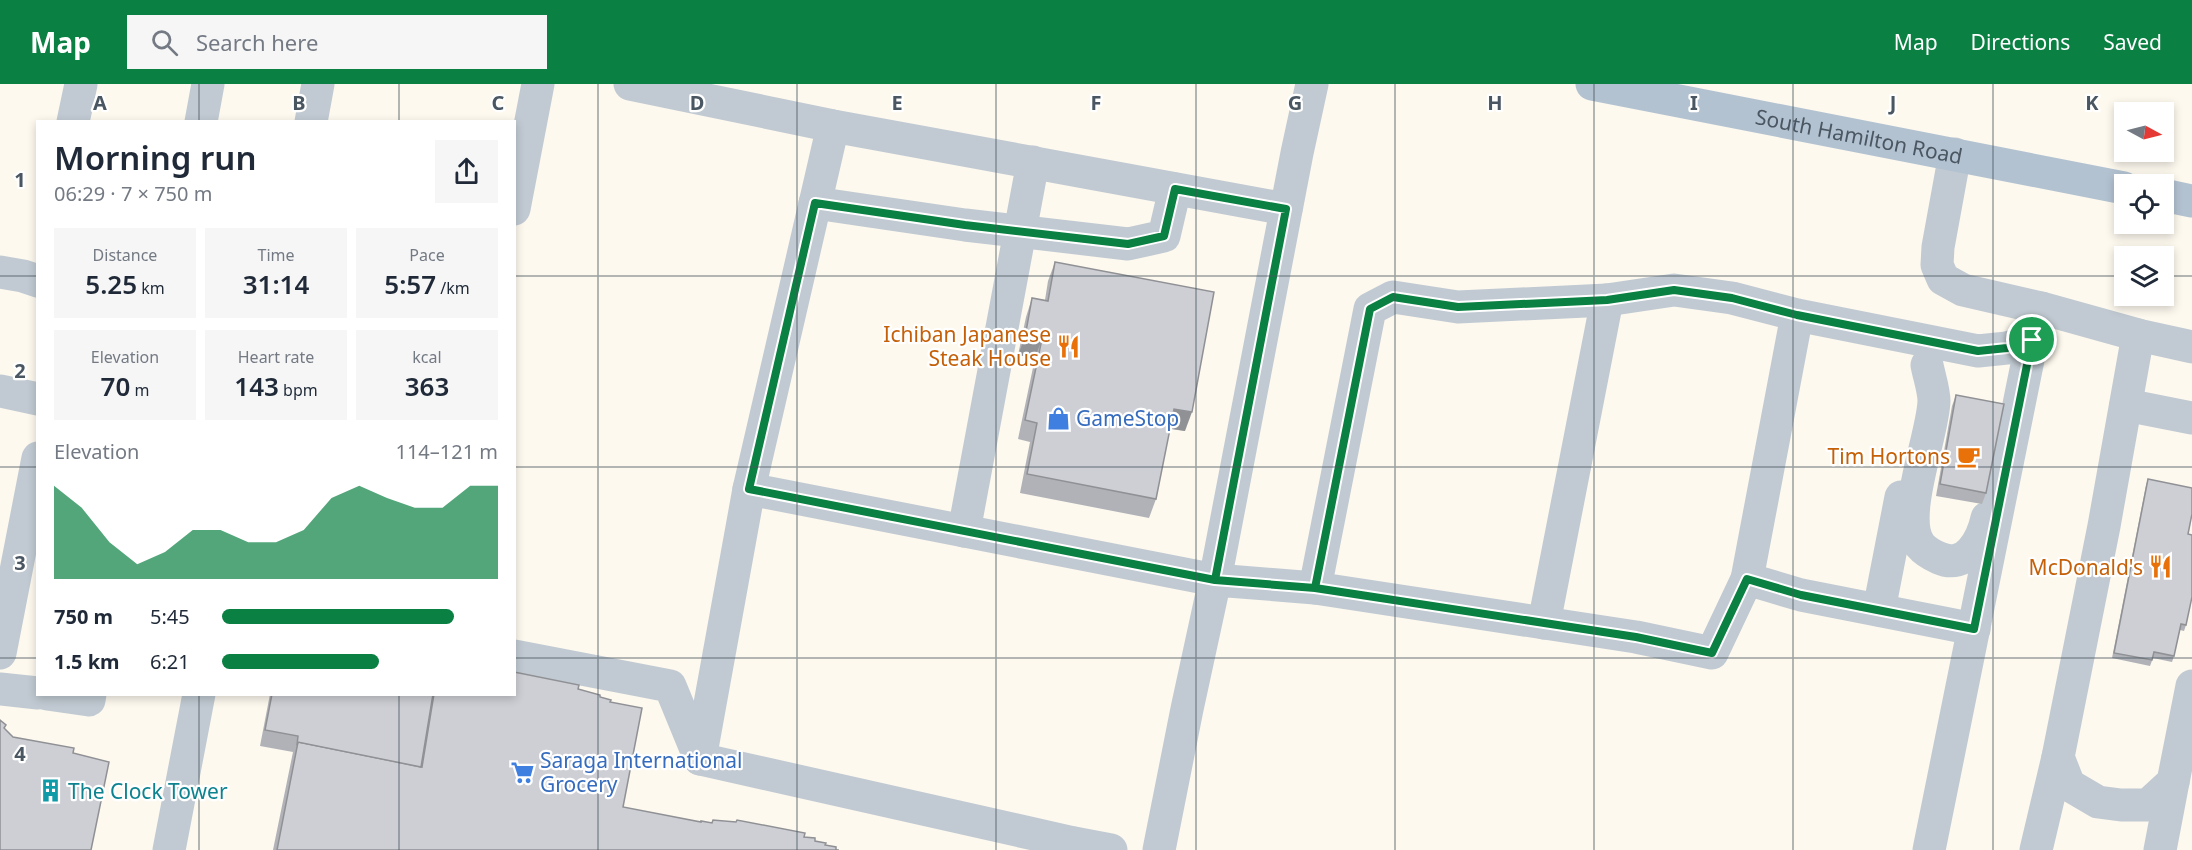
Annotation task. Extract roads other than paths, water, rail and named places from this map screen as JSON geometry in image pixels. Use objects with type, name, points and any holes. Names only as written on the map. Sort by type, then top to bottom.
[{"type":"main road","name":"South Hamilton Road","points":[[1592,84],[2114,186]]},
{"type":"main road","points":[[2174,197],[2192,201]]},
{"type":"street","points":[[73,120],[81,84]]},
{"type":"street","points":[[201,120],[208,84]]},
{"type":"street","points":[[311,120],[318,84]]},
{"type":"street","points":[[516,198],[538,84]]},
{"type":"street","points":[[630,84],[833,126],[1286,209]]},
{"type":"street","points":[[1159,850],[1215,580],[1312,84]]},
{"type":"street","points":[[700,759],[749,489],[833,126]]},
{"type":"street","points":[[1955,154],[1938,248],[1937,265],[1943,279],[1963,290],[2192,347]]},
{"type":"street","points":[[964,531],[1022,232],[1033,162]]},
{"type":"street","points":[[815,203],[1022,232],[1128,244],[1164,236],[1175,189]]},
{"type":"street","points":[[0,272],[36,280]]},
{"type":"street","points":[[1315,588],[1370,309],[1393,297],[1458,307],[1607,300],[1674,290],[1732,298],[1929,354],[2007,348],[2032,340]]},
{"type":"street","points":[[1544,623],[1607,300]]},
{"type":"street","points":[[1929,850],[2022,388],[2041,308]]},
{"type":"street","points":[[749,489],[1215,580],[1315,588],[1636,637],[1712,653],[1747,579],[1797,315]]},
{"type":"street","points":[[2036,850],[2058,758],[2138,335]]},
{"type":"street","points":[[1929,354],[1934,400],[1913,510],[1913,530],[1920,544],[1930,554],[1943,560],[1958,561],[1970,554],[1980,541],[1986,522],[2006,415],[2011,400],[2022,388]]},
{"type":"street","points":[[1879,610],[1929,354]]},
{"type":"street","points":[[0,391],[36,399]]},
{"type":"street","points":[[2126,405],[2192,418]]},
{"type":"street","points":[[0,653],[36,468]]},
{"type":"street","points":[[1747,579],[1801,595],[1974,629]]},
{"type":"street","points":[[516,656],[670,686],[700,759]]},
{"type":"street","points":[[2160,850],[2192,686]]},
{"type":"street","points":[[0,688],[36,693]]},
{"type":"street","points":[[61,696],[89,700],[90,696]]},
{"type":"street","points":[[169,850],[199,696]]},
{"type":"street","points":[[2058,758],[2069,785],[2098,802],[2148,805],[2173,782]]},
{"type":"street","points":[[700,759],[1073,846],[1111,850]]},
{"type":"place","name":"Ichiban Japanese Steak House","points":[[1069,346]]},
{"type":"place","name":"GameStop","points":[[1058,418]]},
{"type":"place","name":"Tim Hortons","points":[[1968,456]]},
{"type":"place","name":"McDonald's","points":[[2161,567]]},
{"type":"place","name":"Saraga International Grocery","points":[[522,772]]},
{"type":"place","name":"The Clock Tower","points":[[50,791]]}]
